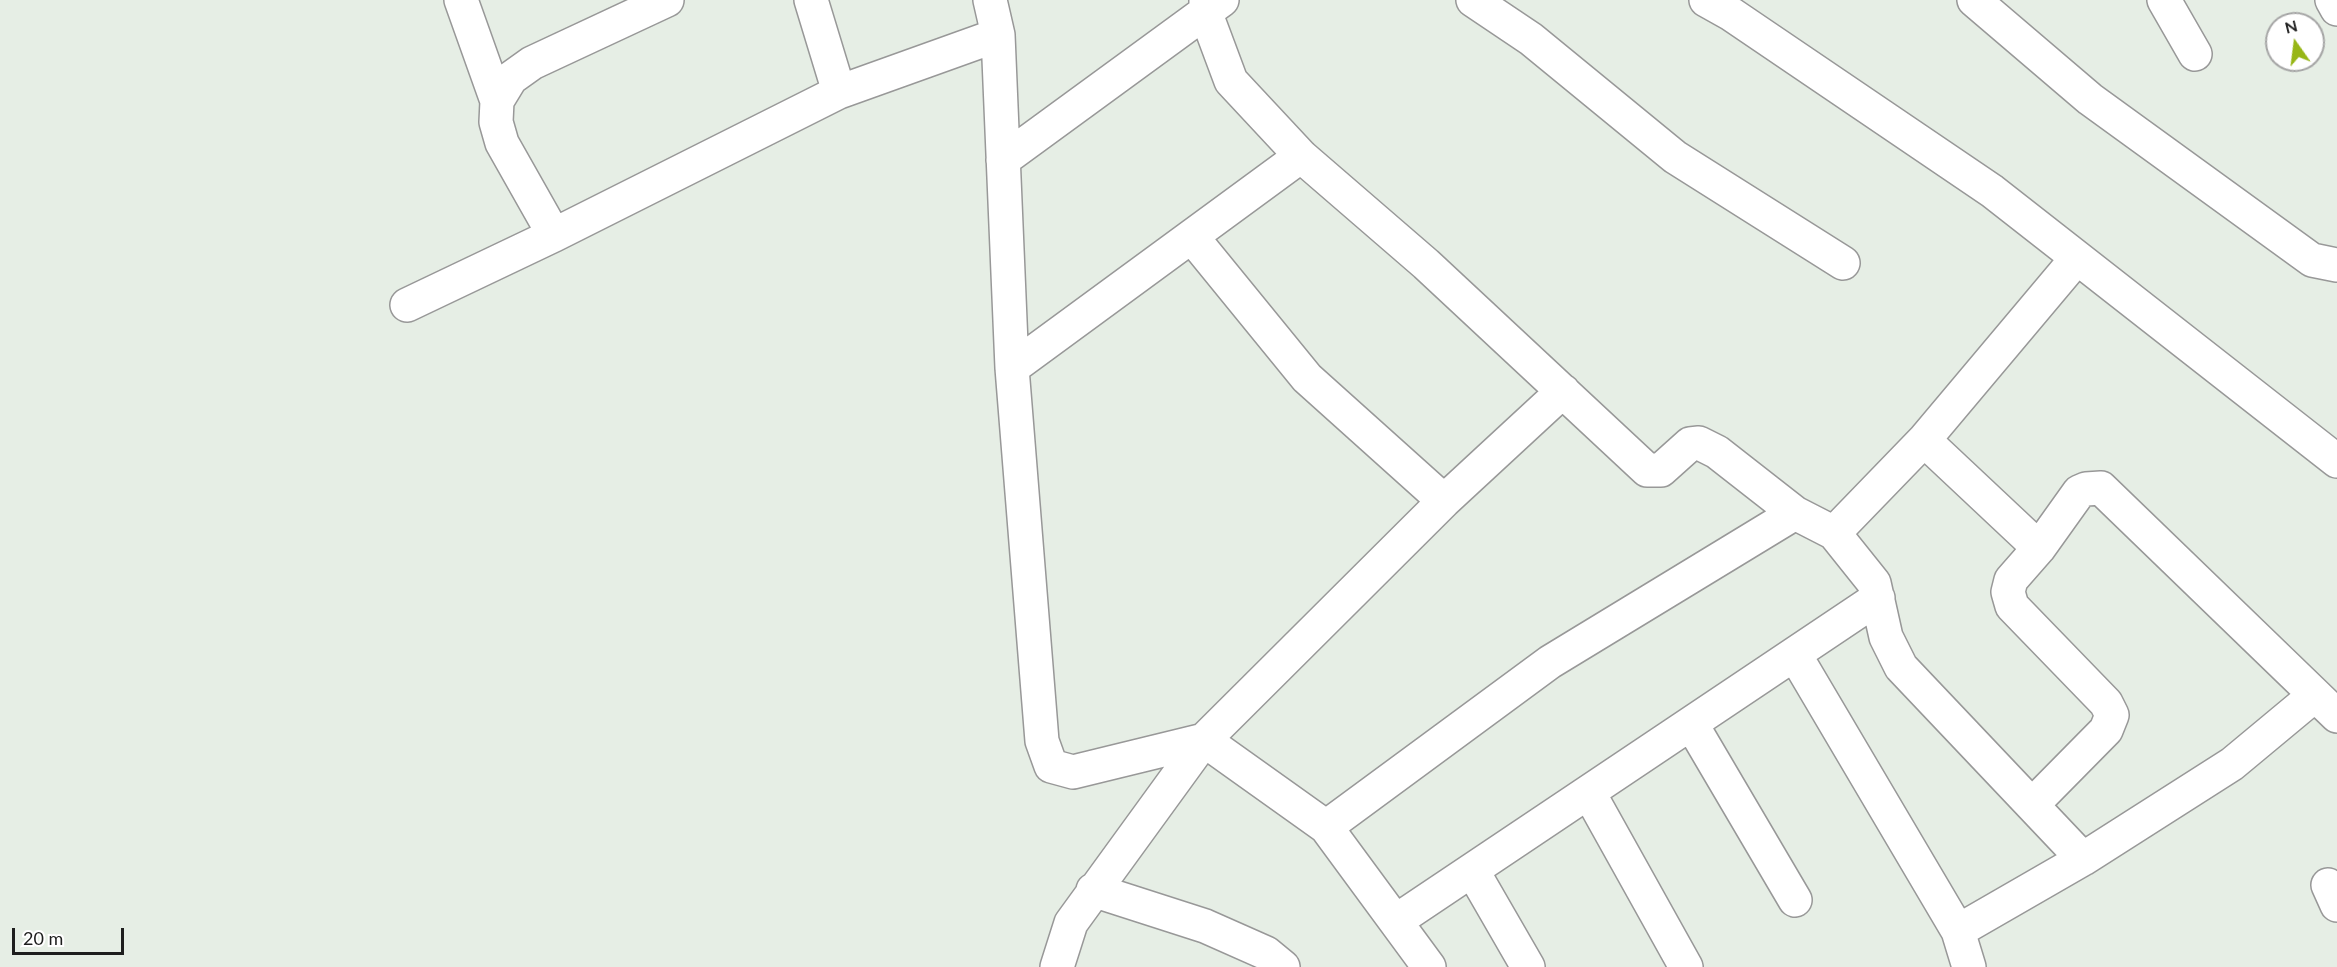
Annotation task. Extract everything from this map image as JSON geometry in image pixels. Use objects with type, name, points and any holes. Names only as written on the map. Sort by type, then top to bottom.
[{"type":"street","points":[[461,0],[497,101],[496,122],[502,143],[554,235]]},
{"type":"street","points":[[497,101],[511,78],[532,63],[667,0]]},
{"type":"street","points":[[811,0],[838,92]]},
{"type":"street","points":[[990,0],[998,35],[1012,368],[1042,741],[1051,766],[1073,772],[1204,740],[1326,827],[1429,967]]},
{"type":"street","points":[[1473,0],[1531,39],[1675,157],[1843,263]]},
{"type":"street","points":[[1706,0],[1731,14],[1992,191],[2337,461]]},
{"type":"street","points":[[1974,0],[2100,106],[2312,260],[2337,265]]},
{"type":"street","points":[[2164,0],[2195,54]]},
{"type":"street","points":[[2332,0],[2337,9]]},
{"type":"street","points":[[1003,160],[1211,4],[1231,81],[1301,156],[1426,264],[1647,470],[1661,470],[1690,444],[1699,443],[1717,452],[1795,513],[1834,533],[1874,584],[1886,637],[1901,667],[2083,859]]},
{"type":"street","points":[[407,305],[554,235],[838,92],[998,35]]},
{"type":"street","points":[[1012,368],[1301,156]]},
{"type":"street","points":[[1192,237],[1307,378],[1444,501]]},
{"type":"street","points":[[1834,533],[1924,440],[2077,258]]},
{"type":"street","points":[[1057,967],[1071,923],[1204,740],[1444,501],[1563,391]]},
{"type":"street","points":[[1924,440],[2039,548]]},
{"type":"street","points":[[1958,931],[2083,859],[2326,705],[2101,488],[2079,492],[2039,548],[2011,580],[2007,592],[2012,606],[2106,703],[2112,715],[2106,730],[2032,806]]},
{"type":"street","points":[[1326,827],[1550,663],[1795,513]]},
{"type":"street","points":[[1396,921],[1878,598]]},
{"type":"street","points":[[1796,655],[1958,931],[1969,967]]},
{"type":"street","points":[[1692,724],[1795,900]]},
{"type":"street","points":[[1589,793],[1686,967]]},
{"type":"street","points":[[1472,870],[1528,967]]},
{"type":"street","points":[[1093,890],[1205,926],[1266,953],[1283,967]]}]
